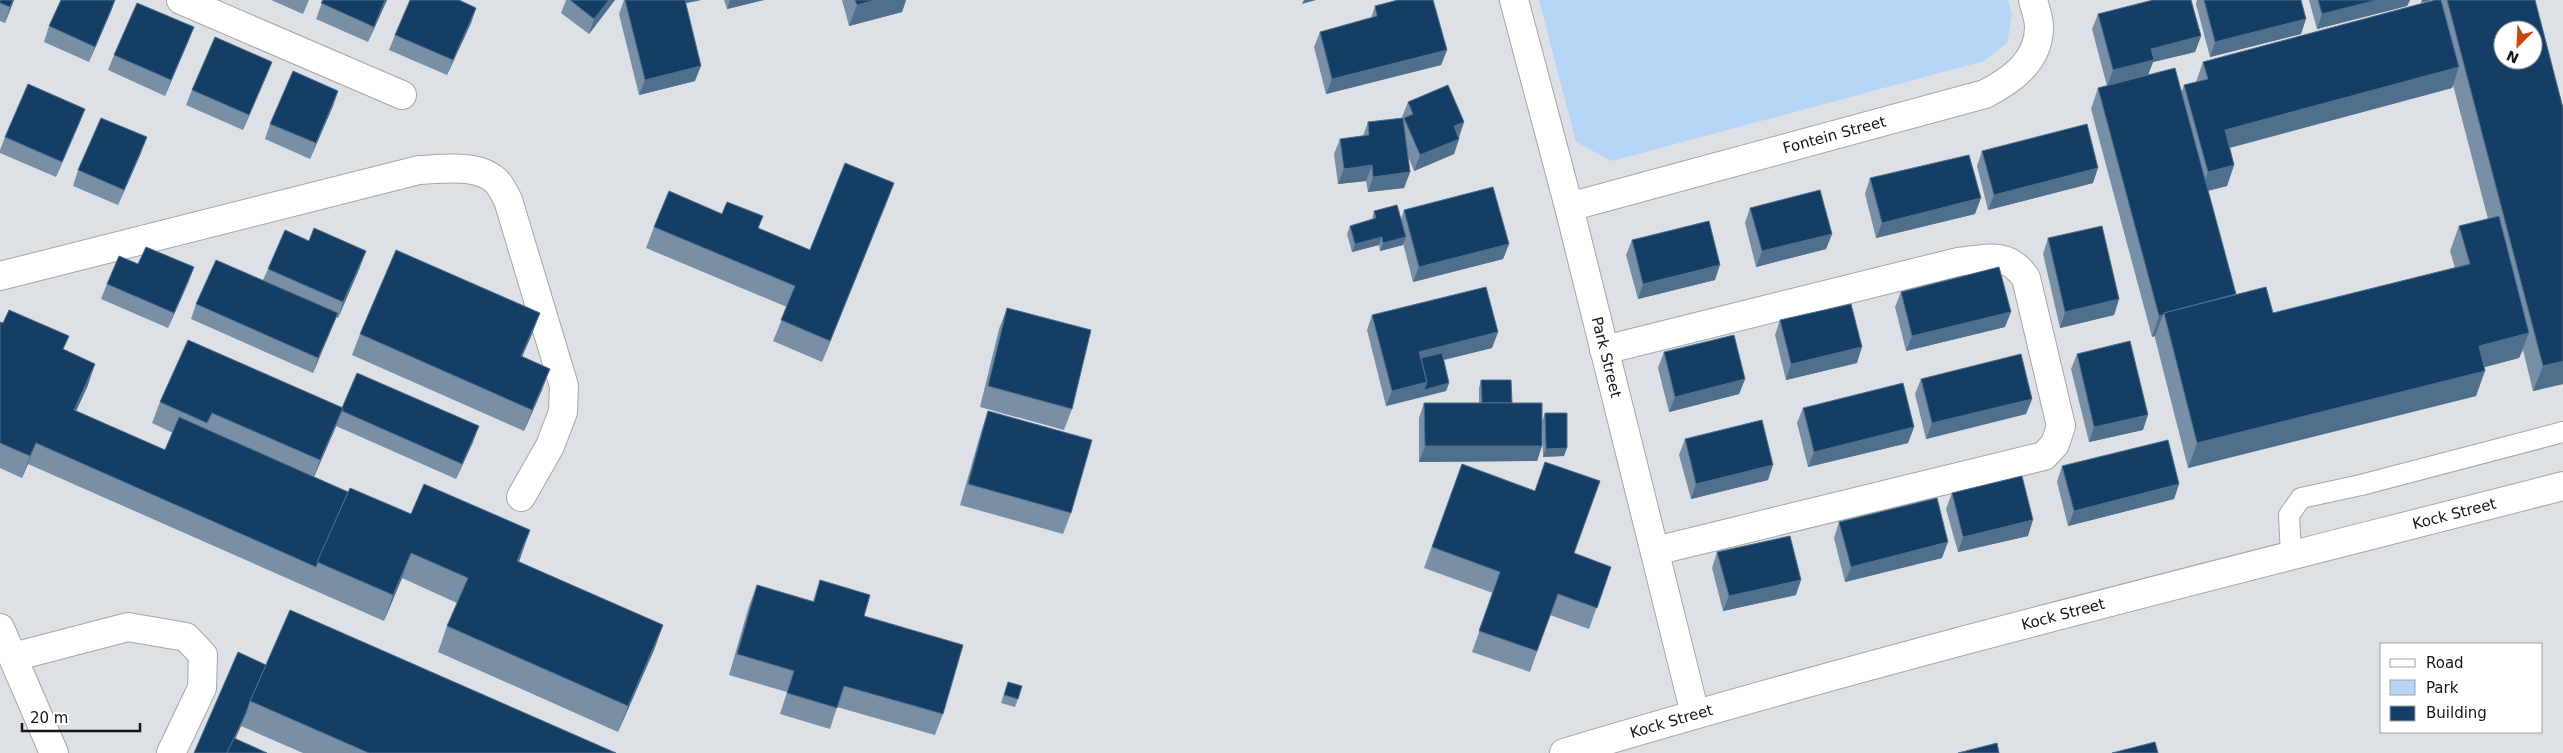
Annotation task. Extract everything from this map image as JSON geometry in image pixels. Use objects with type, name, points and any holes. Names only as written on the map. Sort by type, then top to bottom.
[{"type":"street","points":[[181,0],[402,95]]},
{"type":"street","name":"Park Street","points":[[1514,0],[1569,207],[1695,714]]},
{"type":"street","name":"Fontein Street","points":[[1569,207],[1985,94],[2008,82],[2024,66],[2035,48],[2039,27],[2033,0]]},
{"type":"street","points":[[0,276],[419,170],[450,168],[480,172],[497,182],[508,200],[564,386],[563,412],[550,446],[521,497]]},
{"type":"street","points":[[1604,350],[1958,262],[1994,258],[2009,261],[2020,268],[2026,278],[2061,426],[2055,444],[2044,456],[1655,551]]},
{"type":"street","name":"Kock Street","points":[[1564,753],[1695,714],[2563,486]]},
{"type":"street","points":[[13,656],[128,627],[186,637],[203,656],[202,688],[171,753]]},
{"type":"street","points":[[0,628],[54,753]]},
{"type":"lane","points":[[2292,556],[2289,514],[2300,498],[2361,485],[2563,432]]},
{"type":"green space","points":[[1539,0],[2008,0],[2012,15],[2007,43],[1984,61],[1612,161],[1576,142]]},
{"type":"building","points":[[0,0],[13,0],[10,7],[0,3]]},
{"type":"building","points":[[61,0],[115,0],[95,47],[49,26]]},
{"type":"building","points":[[323,0],[385,0],[374,27],[321,3]]},
{"type":"building","points":[[410,0],[459,0],[476,8],[453,60],[395,35]]},
{"type":"building","points":[[570,0],[609,0],[594,19]]},
{"type":"building","points":[[625,0],[685,0],[701,66],[645,80]]},
{"type":"building","points":[[855,0],[875,0],[857,5]]},
{"type":"building","points":[[1398,0],[1433,0],[1447,50],[1332,79],[1320,32],[1377,16],[1375,6]]},
{"type":"building","points":[[2153,0],[2191,0],[2201,36],[2151,49],[2154,60],[2113,70],[2098,14]]},
{"type":"building","points":[[2204,0],[2301,0],[2306,19],[2215,42]]},
{"type":"building","points":[[2318,0],[2377,0],[2322,14]]},
{"type":"building","points":[[2435,0],[2441,0],[2459,67],[2225,130],[2234,165],[2208,172],[2184,85],[2208,79],[2203,62]]},
{"type":"building","points":[[2447,0],[2535,0],[2540,20],[2493,20],[2493,70],[2543,70],[2543,31],[2563,108],[2563,361],[2543,366]]},
{"type":"building","points":[[137,3],[194,27],[171,80],[114,55]]},
{"type":"building","points":[[215,37],[272,62],[249,115],[192,90]]},
{"type":"building","points":[[2175,68],[2236,294],[2164,313],[2159,316],[2098,88]]},
{"type":"building","points":[[293,71],[338,91],[316,143],[270,124]]},
{"type":"building","points":[[28,84],[85,109],[62,162],[5,137]]},
{"type":"building","points":[[1448,85],[1464,122],[1454,126],[1459,139],[1420,155],[1404,118],[1413,114],[1408,102]]},
{"type":"building","points":[[101,118],[147,137],[124,190],[78,170]]},
{"type":"building","points":[[1403,118],[1410,172],[1373,177],[1372,165],[1344,169],[1340,139],[1369,135],[1368,122]]},
{"type":"building","points":[[2087,124],[2098,168],[1994,195],[1982,151]]},
{"type":"building","points":[[1969,155],[1981,198],[1882,223],[1870,178]]},
{"type":"building","points":[[845,163],[894,183],[830,341],[781,320],[795,286],[654,227],[669,191],[722,214],[727,202],[763,216],[758,228],[810,250]]},
{"type":"building","points":[[1493,187],[1509,244],[1419,267],[1404,210]]},
{"type":"building","points":[[1820,190],[1832,234],[1762,251],[1750,208]]},
{"type":"building","points":[[1397,205],[1406,237],[1383,243],[1382,237],[1355,244],[1350,226],[1376,218],[1374,211]]},
{"type":"building","points":[[2499,216],[2529,333],[2479,346],[2485,371],[2197,443],[2164,313],[2266,287],[2273,313],[2470,264],[2459,226]]},
{"type":"building","points":[[1709,221],[1720,265],[1643,284],[1632,240]]},
{"type":"building","points":[[2102,226],[2119,299],[2065,312],[2048,238]]},
{"type":"building","points":[[314,228],[366,251],[343,302],[268,269],[285,230],[309,241]]},
{"type":"building","points":[[146,247],[194,267],[174,313],[107,284],[119,256],[138,264]]},
{"type":"building","points":[[396,250],[540,313],[521,356],[550,369],[532,410],[360,334]]},
{"type":"building","points":[[216,260],[338,313],[318,358],[196,304]]},
{"type":"building","points":[[1999,267],[2011,312],[1912,336],[1901,292]]},
{"type":"building","points":[[1486,287],[1498,332],[1419,352],[1427,382],[1392,391],[1372,315]]},
{"type":"building","points":[[1851,304],[1862,347],[1791,364],[1780,320]]},
{"type":"building","points":[[1007,308],[1091,330],[1072,409],[988,386]]},
{"type":"building","points":[[9,310],[69,336],[63,349],[95,364],[74,410],[165,450],[179,417],[348,492],[316,567],[36,443],[30,456],[0,443],[0,322],[3,323]]},
{"type":"building","points":[[1734,335],[1745,379],[1675,397],[1664,352]]},
{"type":"building","points":[[188,340],[343,408],[320,460],[212,413],[207,423],[160,402]]},
{"type":"building","points":[[2130,341],[2148,415],[2094,427],[2077,354]]},
{"type":"building","points":[[1442,353],[1449,383],[1424,390],[1427,382],[1421,358]]},
{"type":"building","points":[[2021,354],[2032,399],[1932,423],[1921,379]]},
{"type":"building","points":[[357,373],[479,426],[462,464],[342,411]]},
{"type":"building","points":[[1481,380],[1511,380],[1512,403],[1482,403]]},
{"type":"building","points":[[1903,383],[1914,427],[1814,452],[1803,408]]},
{"type":"building","points":[[1424,403],[1542,403],[1542,446],[1425,446]]},
{"type":"building","points":[[988,411],[1092,440],[1071,513],[968,484]]},
{"type":"building","points":[[1545,413],[1567,413],[1567,448],[1546,449]]},
{"type":"building","points":[[1762,420],[1773,465],[1696,484],[1685,439]]},
{"type":"building","points":[[2168,440],[2179,484],[2074,511],[2062,466]]},
{"type":"building","points":[[1545,462],[1600,481],[1574,553],[1611,567],[1597,608],[1558,594],[1537,651],[1479,631],[1500,572],[1432,547],[1462,464],[1535,491]]},
{"type":"building","points":[[2022,476],[2033,520],[1963,537],[1952,493]]},
{"type":"building","points":[[424,484],[530,530],[517,561],[663,625],[628,706],[447,626],[468,578],[411,553],[393,595],[317,562],[350,488],[411,514]]},
{"type":"building","points":[[1937,498],[1948,542],[1851,567],[1839,522]]},
{"type":"building","points":[[1790,536],[1801,580],[1729,596],[1717,552]]},
{"type":"building","points":[[820,580],[870,595],[864,616],[963,645],[943,714],[844,686],[837,708],[787,693],[794,671],[737,654],[757,585],[814,602]]},
{"type":"building","points":[[290,610],[616,753],[369,753],[250,701]]},
{"type":"building","points":[[238,652],[266,665],[246,713],[227,753],[194,753]]},
{"type":"building","points":[[1008,682],[1022,686],[1018,699],[1004,695]]},
{"type":"building","points":[[234,738],[267,753],[227,753]]},
{"type":"building","points":[[2155,742],[2158,753],[2112,753]]},
{"type":"building","points":[[1997,743],[1999,753],[1958,753]]}]
